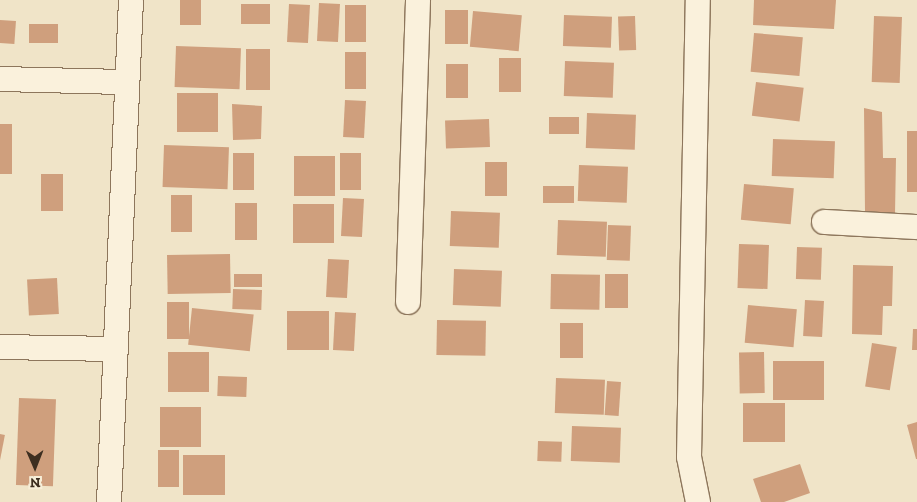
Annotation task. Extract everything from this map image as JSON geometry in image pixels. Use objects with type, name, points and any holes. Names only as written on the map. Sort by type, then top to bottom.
[{"type":"street","points":[[109,502],[131,0]]},
{"type":"street","points":[[408,302],[418,0]]},
{"type":"street","points":[[698,0],[689,457],[698,502]]},
{"type":"street","points":[[0,79],[127,82]]},
{"type":"street","points":[[824,222],[917,227]]},
{"type":"street","points":[[0,347],[116,350]]},
{"type":"building","points":[[180,0],[201,0],[201,25],[180,25]]},
{"type":"building","points":[[754,0],[836,0],[834,29],[753,25]]},
{"type":"building","points":[[319,3],[340,4],[338,42],[317,41]]},
{"type":"building","points":[[241,4],[270,4],[270,24],[241,24]]},
{"type":"building","points":[[289,4],[310,5],[308,43],[287,42]]},
{"type":"building","points":[[345,5],[366,5],[366,42],[345,42]]},
{"type":"building","points":[[445,10],[468,10],[468,44],[445,44]]},
{"type":"building","points":[[473,11],[522,15],[519,51],[470,47]]},
{"type":"building","points":[[564,15],[612,17],[611,48],[563,46]]},
{"type":"building","points":[[635,16],[636,50],[619,51],[618,17]]},
{"type":"building","points":[[874,16],[902,17],[900,83],[872,82]]},
{"type":"building","points":[[0,20],[16,21],[14,44],[0,43]]},
{"type":"building","points":[[29,24],[58,24],[58,43],[29,43]]},
{"type":"building","points":[[754,33],[803,37],[799,76],[751,72]]},
{"type":"building","points":[[176,46],[241,48],[240,89],[175,87]]},
{"type":"building","points":[[246,49],[270,49],[270,90],[246,90]]},
{"type":"building","points":[[345,52],[366,52],[366,89],[345,89]]},
{"type":"building","points":[[499,58],[521,58],[521,92],[499,92]]},
{"type":"building","points":[[565,61],[614,63],[613,98],[564,96]]},
{"type":"building","points":[[446,64],[468,64],[468,98],[446,98]]},
{"type":"building","points":[[756,82],[804,88],[799,122],[752,116]]},
{"type":"building","points":[[177,93],[218,93],[218,132],[177,132]]},
{"type":"building","points":[[345,100],[366,101],[364,138],[343,137]]},
{"type":"building","points":[[232,104],[262,106],[261,139],[233,140]]},
{"type":"building","points":[[864,108],[882,112],[883,158],[896,158],[895,214],[865,213]]},
{"type":"building","points":[[587,113],[636,115],[635,150],[586,148]]},
{"type":"building","points":[[549,117],[579,117],[579,134],[549,134]]},
{"type":"building","points":[[489,119],[490,147],[446,149],[445,121]]},
{"type":"building","points":[[0,124],[12,124],[12,174],[0,174]]},
{"type":"building","points":[[907,131],[917,131],[917,192],[907,192]]},
{"type":"building","points":[[773,139],[835,141],[834,178],[772,176]]},
{"type":"building","points":[[164,145],[229,147],[227,189],[163,187]]},
{"type":"building","points":[[233,153],[254,153],[254,190],[233,190]]},
{"type":"building","points":[[340,153],[361,153],[361,190],[340,190]]},
{"type":"building","points":[[294,156],[335,156],[335,196],[294,196]]},
{"type":"building","points":[[485,162],[507,162],[507,196],[485,196]]},
{"type":"building","points":[[579,165],[628,167],[627,203],[578,201]]},
{"type":"building","points":[[41,174],[63,174],[63,211],[41,211]]},
{"type":"building","points":[[744,184],[794,188],[791,224],[741,220]]},
{"type":"building","points":[[543,186],[574,186],[574,203],[543,203]]},
{"type":"building","points":[[171,195],[192,195],[192,232],[171,232]]},
{"type":"building","points":[[343,198],[364,199],[362,237],[341,236]]},
{"type":"building","points":[[235,203],[257,203],[257,240],[235,240]]},
{"type":"building","points":[[293,204],[334,204],[334,243],[293,243]]},
{"type":"building","points":[[451,211],[500,213],[499,248],[450,246]]},
{"type":"building","points":[[558,220],[607,222],[606,257],[557,255]]},
{"type":"building","points":[[608,225],[631,226],[630,261],[607,260]]},
{"type":"building","points":[[739,244],[769,245],[767,289],[737,288]]},
{"type":"building","points":[[797,247],[822,248],[821,280],[796,279]]},
{"type":"building","points":[[230,254],[231,293],[168,294],[167,255]]},
{"type":"building","points":[[328,259],[349,260],[347,298],[326,297]]},
{"type":"building","points":[[853,265],[893,266],[892,306],[883,306],[882,335],[852,334]]},
{"type":"building","points":[[454,269],[502,271],[501,307],[453,305]]},
{"type":"building","points":[[234,274],[262,274],[262,287],[234,287]]},
{"type":"building","points":[[551,274],[600,275],[599,310],[550,309]]},
{"type":"building","points":[[605,274],[628,274],[628,308],[605,308]]},
{"type":"building","points":[[57,278],[59,314],[29,316],[27,280]]},
{"type":"building","points":[[233,289],[262,290],[261,310],[232,309]]},
{"type":"building","points":[[805,300],[824,301],[822,337],[803,336]]},
{"type":"building","points":[[167,302],[189,302],[189,339],[167,339]]},
{"type":"building","points":[[748,305],[797,309],[794,347],[745,343]]},
{"type":"building","points":[[192,308],[254,314],[250,351],[188,345]]},
{"type":"building","points":[[287,311],[329,311],[329,350],[287,350]]},
{"type":"building","points":[[335,312],[356,313],[354,351],[333,350]]},
{"type":"building","points":[[437,320],[486,321],[485,356],[436,355]]},
{"type":"building","points":[[560,323],[583,323],[583,358],[560,358]]},
{"type":"building","points":[[913,329],[917,329],[917,350],[912,350]]},
{"type":"building","points":[[872,343],[897,347],[890,390],[865,386]]},
{"type":"building","points":[[168,352],[209,352],[209,392],[168,392]]},
{"type":"building","points":[[739,352],[764,352],[765,393],[740,393]]},
{"type":"building","points":[[773,361],[824,361],[824,400],[773,400]]},
{"type":"building","points":[[218,376],[247,377],[246,397],[217,396]]},
{"type":"building","points":[[556,378],[605,380],[604,415],[555,413]]},
{"type":"building","points":[[607,381],[621,382],[619,416],[605,415]]},
{"type":"building","points":[[19,398],[56,399],[53,486],[16,485]]},
{"type":"building","points":[[743,403],[785,403],[785,442],[743,442]]},
{"type":"building","points":[[160,407],[201,407],[201,447],[160,447]]},
{"type":"building","points":[[917,422],[917,459],[916,459],[907,425]]},
{"type":"building","points":[[572,426],[621,428],[620,463],[571,461]]},
{"type":"building","points":[[0,434],[5,435],[0,460]]},
{"type":"building","points":[[538,441],[562,442],[561,462],[537,461]]},
{"type":"building","points":[[158,450],[179,450],[179,487],[158,487]]},
{"type":"building","points":[[183,455],[225,455],[225,495],[183,495]]},
{"type":"building","points":[[800,464],[810,493],[784,502],[761,502],[753,479]]}]
